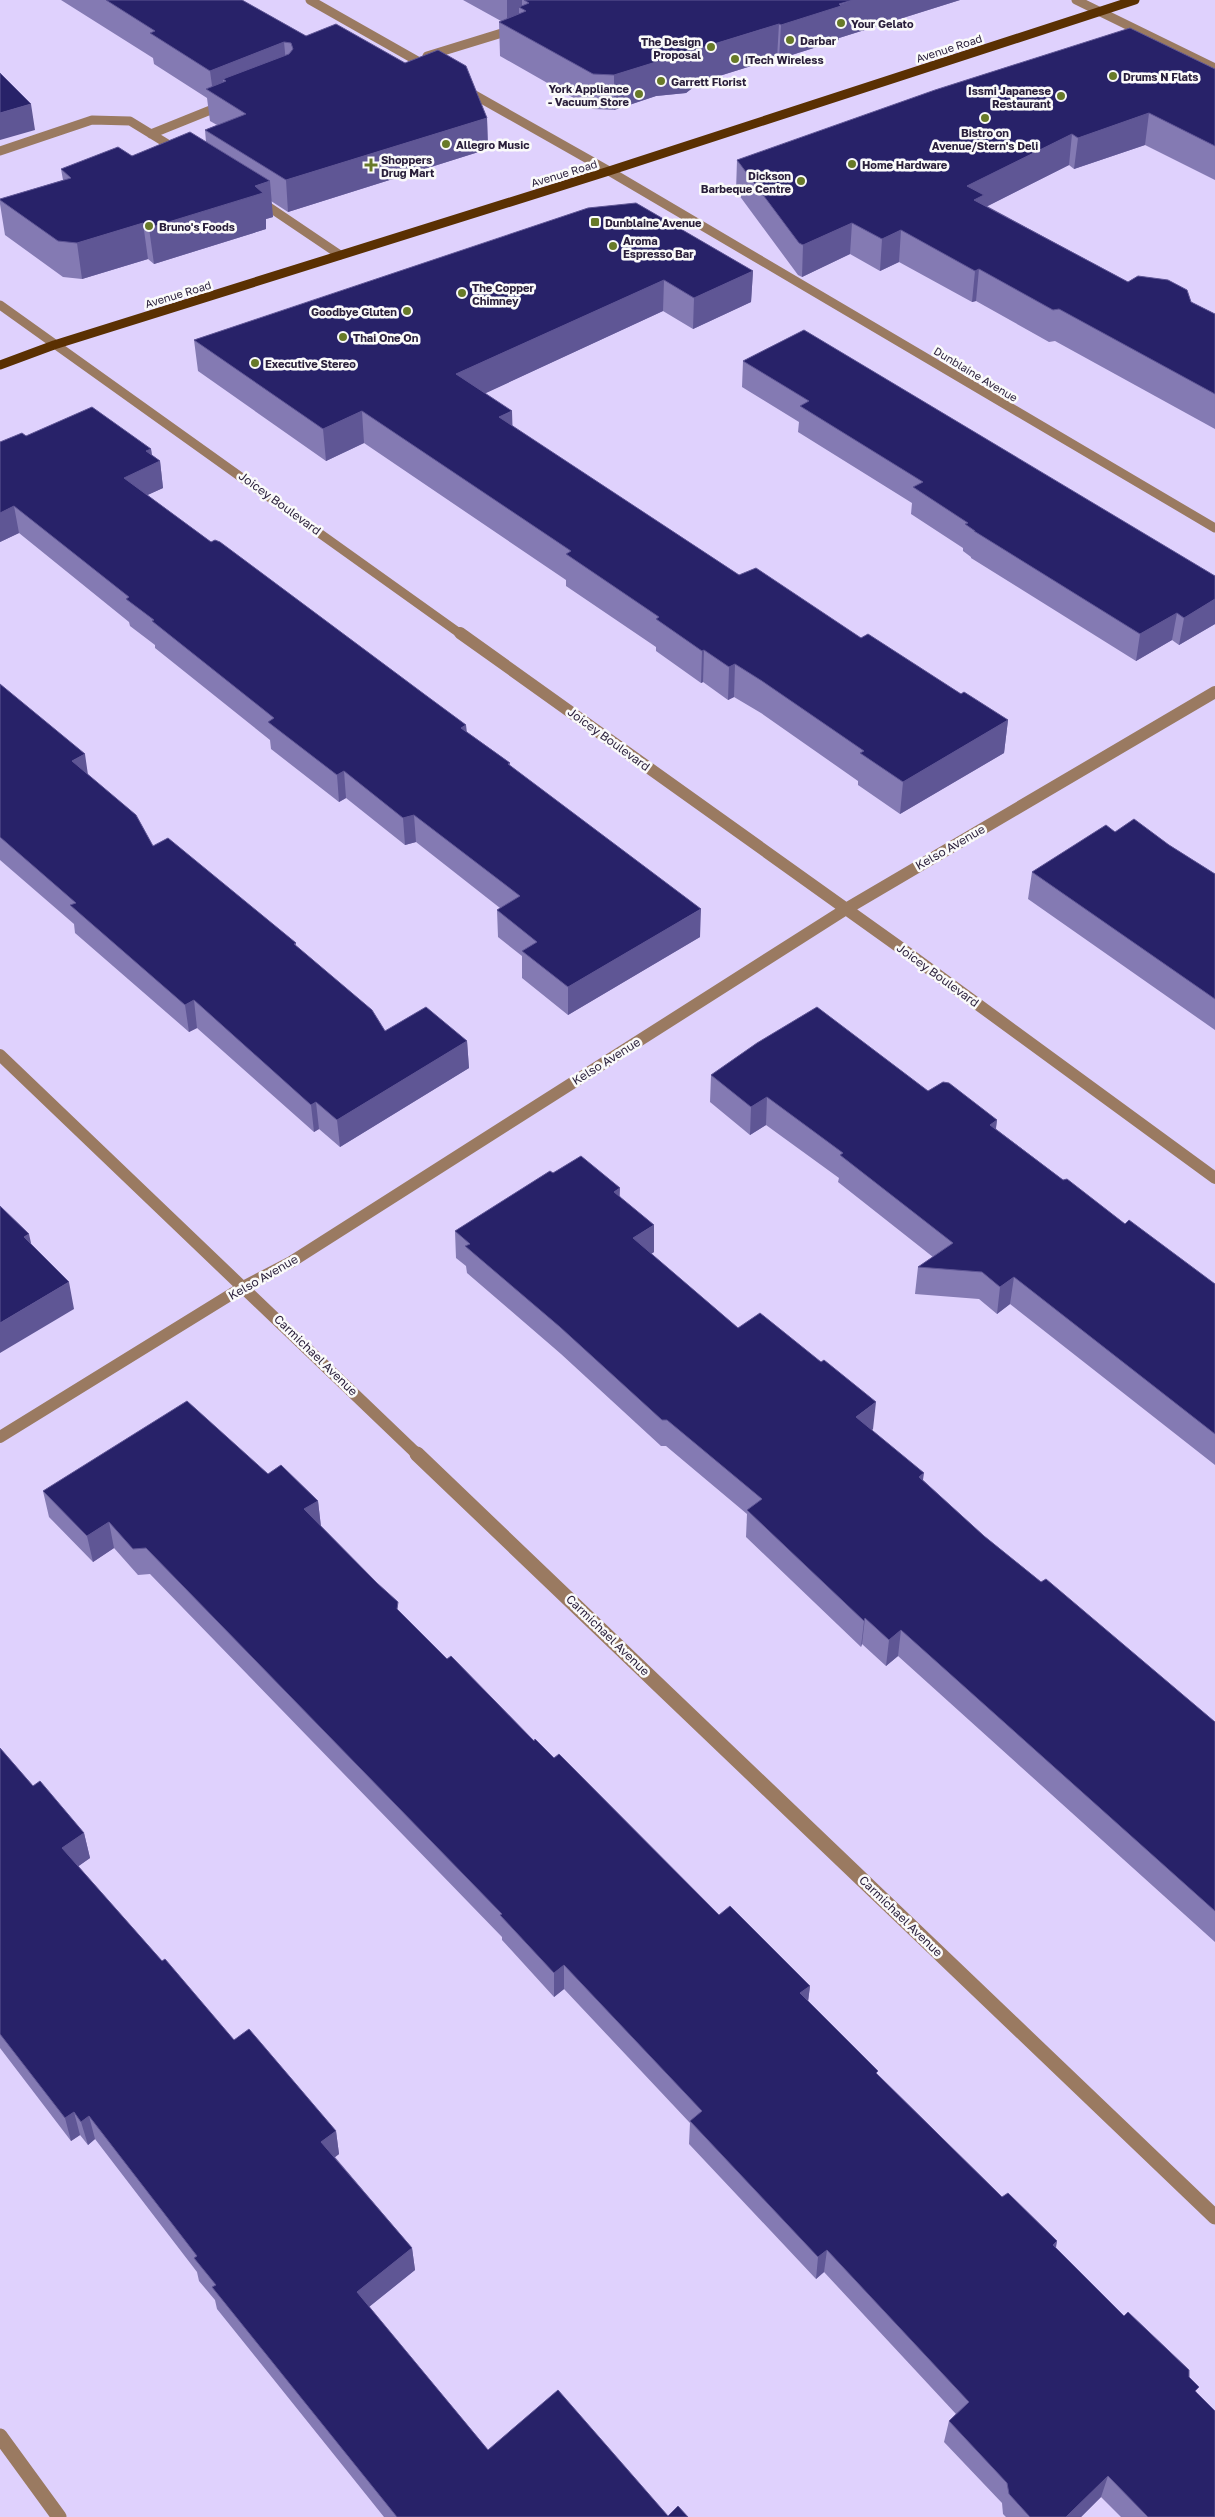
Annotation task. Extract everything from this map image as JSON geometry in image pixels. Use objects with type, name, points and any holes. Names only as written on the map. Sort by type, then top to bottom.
[{"type":"main road","name":"Avenue Road","points":[[0,365],[54,345],[610,171],[1135,0]]},
{"type":"street","points":[[310,0],[440,74]]},
{"type":"street","points":[[1076,0],[1215,68]]},
{"type":"street","points":[[415,60],[525,26]]},
{"type":"street","name":"Dunblaine Avenue","points":[[456,84],[555,142],[610,171],[1215,528]]},
{"type":"street","points":[[151,134],[233,101]]},
{"type":"street","points":[[0,151],[92,120],[130,122],[151,134],[164,146],[185,155]]},
{"type":"street","points":[[251,196],[340,255]]},
{"type":"street","name":"Joicey Boulevard","points":[[0,305],[54,345],[125,392],[846,909],[1215,1178]]},
{"type":"street","name":"Kelso Avenue","points":[[0,1436],[243,1287],[299,1256],[846,909],[1215,692]]},
{"type":"street","name":"Carmichael Avenue","points":[[0,1055],[1215,2217]]},
{"type":"street","points":[[0,2436],[59,2517]]},
{"type":"building","points":[[106,0],[242,0],[306,36],[336,24],[405,63],[438,50],[466,66],[487,118],[286,180],[205,130],[246,114],[206,89],[226,81],[223,79],[289,54],[293,49],[291,43],[284,42],[210,71],[150,33],[155,31]]},
{"type":"building","points":[[524,0],[853,0],[839,4],[841,6],[781,25],[779,24],[701,48],[686,58],[656,62],[614,75],[593,74],[499,22],[526,11],[519,7],[529,3]]},
{"type":"building","points":[[1130,28],[1215,69],[1215,146],[1149,113],[1078,138],[1072,134],[967,186],[984,195],[974,200],[1128,282],[1138,276],[1168,280],[1187,290],[1191,302],[1215,314],[1215,394],[1059,309],[1053,310],[979,269],[975,271],[901,230],[882,239],[852,223],[803,245],[799,243],[737,160],[935,90]]},
{"type":"building","points":[[0,73],[31,104],[0,113]]},
{"type":"building","points":[[190,132],[270,181],[255,186],[263,193],[149,228],[143,223],[77,243],[58,241],[0,200],[71,178],[61,169],[118,147],[132,156]]},
{"type":"building","points":[[636,203],[753,271],[694,298],[664,280],[456,374],[512,411],[499,417],[739,575],[756,568],[861,638],[868,634],[961,694],[964,692],[1008,720],[903,782],[860,753],[864,751],[762,681],[735,664],[729,667],[704,650],[702,651],[656,619],[659,617],[566,554],[571,551],[362,411],[323,429],[194,340],[588,208]]},
{"type":"building","points":[[804,330],[1215,576],[1215,599],[1184,618],[1177,613],[1140,634],[974,531],[965,524],[968,523],[913,487],[923,482],[800,406],[809,401],[743,361]]},
{"type":"building","points":[[92,407],[151,449],[146,451],[160,461],[124,478],[211,542],[215,540],[220,542],[466,725],[461,728],[510,763],[508,764],[701,909],[568,987],[522,951],[537,942],[497,910],[520,896],[414,815],[403,818],[344,771],[337,775],[268,722],[274,718],[152,621],[154,620],[126,599],[129,597],[14,506],[0,513],[0,442],[22,433],[26,436]]},
{"type":"building","points":[[0,684],[85,754],[72,761],[136,815],[153,846],[168,838],[296,943],[294,944],[372,1010],[385,1031],[426,1007],[467,1041],[337,1120],[316,1102],[311,1105],[194,1000],[185,1005],[70,905],[76,903],[0,837]]},
{"type":"building","points":[[1134,819],[1169,845],[1215,874],[1215,999],[1032,872],[1106,825],[1115,832]]},
{"type":"building","points":[[817,1007],[928,1091],[943,1082],[949,1083],[997,1120],[990,1125],[1063,1180],[1067,1179],[1125,1224],[1129,1220],[1215,1284],[1215,1434],[1014,1277],[1000,1287],[982,1272],[918,1267],[953,1243],[840,1155],[843,1153],[767,1097],[751,1107],[711,1075],[757,1043]]},
{"type":"building","points":[[581,1156],[620,1188],[614,1192],[654,1225],[633,1238],[738,1328],[760,1313],[821,1362],[824,1360],[876,1402],[856,1417],[924,1473],[919,1477],[984,1536],[1041,1582],[1046,1579],[1215,1722],[1215,1911],[901,1630],[889,1640],[865,1618],[864,1621],[747,1510],[762,1499],[667,1420],[662,1420],[560,1327],[465,1246],[470,1244],[455,1231],[550,1171],[553,1173]]},
{"type":"building","points":[[0,1206],[29,1234],[24,1237],[69,1282],[0,1323]]},
{"type":"building","points":[[187,1401],[268,1474],[281,1465],[318,1501],[304,1509],[398,1602],[397,1609],[447,1659],[451,1656],[534,1741],[535,1739],[554,1758],[559,1754],[719,1915],[730,1906],[810,1986],[800,1993],[878,2071],[876,2073],[1002,2197],[1008,2193],[1057,2241],[1053,2245],[1124,2316],[1128,2312],[1189,2370],[1189,2377],[1199,2387],[1195,2391],[1215,2411],[1215,2517],[1148,2517],[1108,2476],[1066,2517],[1030,2517],[1009,2494],[1007,2483],[949,2421],[969,2402],[827,2250],[818,2257],[690,2121],[702,2111],[564,1965],[554,1973],[500,1915],[502,1914],[146,1548],[133,1549],[109,1522],[87,1536],[43,1491]]},
{"type":"building","points":[[0,1748],[33,1786],[40,1781],[84,1833],[62,1848],[162,1961],[165,1959],[234,2040],[249,2029],[336,2131],[321,2142],[412,2248],[357,2292],[488,2450],[558,2390],[668,2516],[678,2506],[688,2517],[397,2517],[212,2287],[216,2285],[194,2258],[197,2256],[89,2116],[81,2122],[74,2112],[65,2118],[0,2034]]},
{"type":"place","name":"Your Gelato","points":[[841,23]]},
{"type":"place","name":"Darbar","points":[[790,40]]},
{"type":"place","name":"The Design Proposal","points":[[711,47]]},
{"type":"place","name":"iTech Wireless","points":[[735,59]]},
{"type":"place","name":"Drums N Flats","points":[[1113,76]]},
{"type":"place","name":"Garrett Florist","points":[[661,81]]},
{"type":"place","name":"York Appliance - Vacuum Store","points":[[639,94]]},
{"type":"place","name":"Issmi Japanese Restaurant","points":[[1061,96]]},
{"type":"place","name":"Bistro on Avenue/Stern's Deli","points":[[985,118]]},
{"type":"place","name":"Allegro Music","points":[[446,144]]},
{"type":"place","name":"Home Hardware","points":[[852,164]]},
{"type":"place","name":"Shoppers Drug Mart","points":[[371,165]]},
{"type":"place","name":"Dickson Barbeque Centre","points":[[801,181]]},
{"type":"place","name":"Dunblaine Avenue","points":[[595,222]]},
{"type":"place","name":"Bruno's Foods","points":[[149,226]]},
{"type":"place","name":"Aroma Espresso Bar","points":[[613,246]]},
{"type":"place","name":"The Copper Chimney","points":[[462,293]]},
{"type":"place","name":"Goodbye Gluten","points":[[407,311]]},
{"type":"place","name":"Thai One On","points":[[343,337]]},
{"type":"place","name":"Executive Stereo","points":[[255,363]]}]
